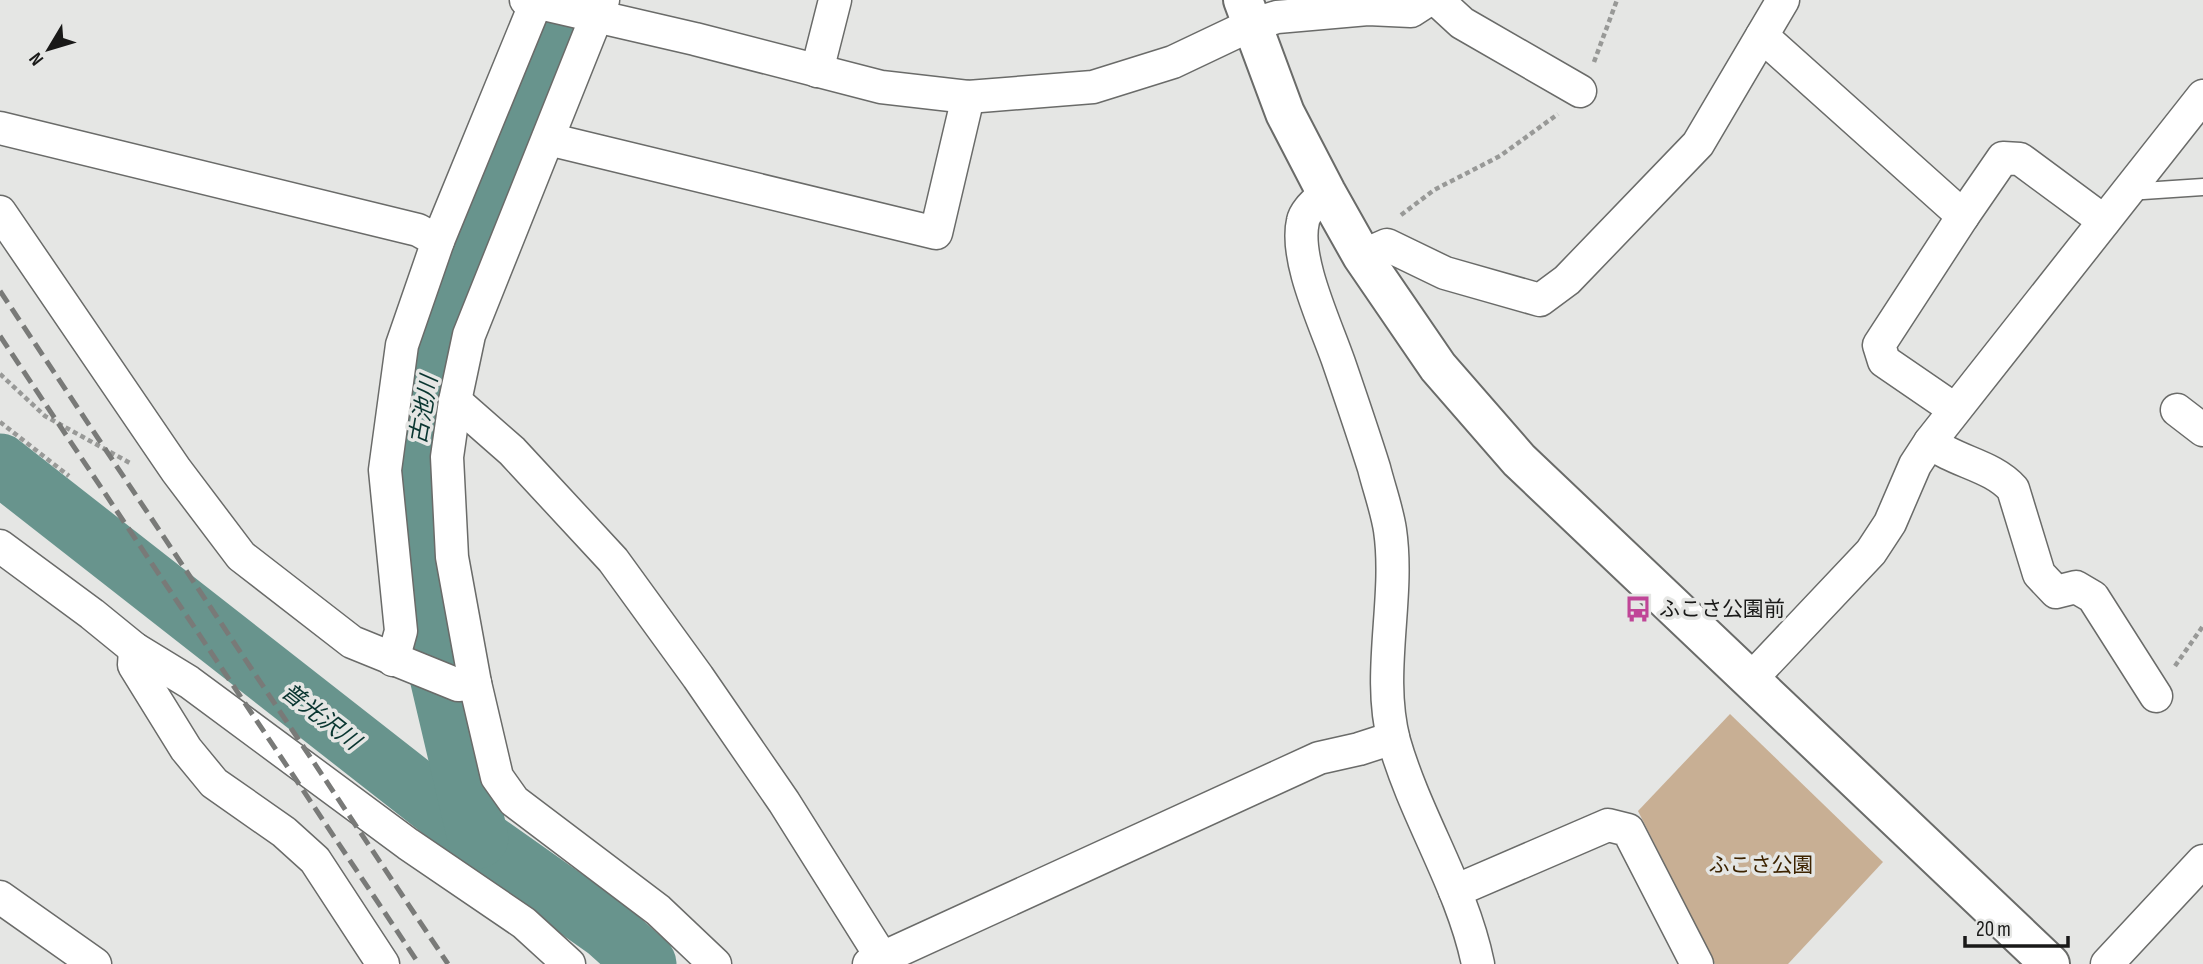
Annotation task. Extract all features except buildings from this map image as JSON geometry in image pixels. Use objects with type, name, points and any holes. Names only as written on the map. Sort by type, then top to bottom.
[{"type":"street","points":[[817,71],[835,0]]},
{"type":"street","points":[[405,664],[385,470],[402,345],[438,241],[538,2],[593,10],[881,87],[968,97],[1093,87],[1173,62],[1247,13],[1277,16],[1367,5],[1411,11],[1428,0]]},
{"type":"street","points":[[1437,0],[1462,23],[1580,91]]},
{"type":"street","points":[[1375,251],[1539,300],[1567,280],[1698,144],[1783,0]]},
{"type":"street","points":[[593,10],[548,139],[469,335],[455,401],[447,457],[452,557],[466,684],[497,777],[514,801],[659,910],[715,964]]},
{"type":"street","points":[[1247,13],[1285,113],[1326,192],[1375,251],[1438,367],[1519,460],[2040,960]]},
{"type":"street","points":[[1762,36],[1963,216]]},
{"type":"street","points":[[1750,680],[1871,552],[1890,523],[1915,465],[1954,409],[2203,96]]},
{"type":"street","points":[[548,139],[936,233],[968,97]]},
{"type":"street","points":[[0,128],[418,230],[438,241]]},
{"type":"street","points":[[1954,409],[1884,361],[1879,345],[2003,158],[2020,159],[2104,220]]},
{"type":"street","points":[[1326,192],[1303,217],[1301,236],[1307,275],[1374,469],[1390,530],[1388,695],[1393,738],[1404,773],[1474,941],[1478,964]]},
{"type":"street","points":[[0,212],[176,470],[241,556],[352,642],[405,664],[466,684]]},
{"type":"street","points":[[455,401],[512,451],[613,560],[777,791],[876,961],[1319,758],[1393,738]]},
{"type":"street","points":[[2177,410],[2203,430]]},
{"type":"street","points":[[1930,442],[1944,453],[2004,478],[2013,489],[2039,574],[2056,592],[2076,587],[2093,597],[2156,696]]},
{"type":"street","points":[[0,546],[135,649],[189,682],[408,844],[524,923],[569,964]]},
{"type":"street","points":[[135,649],[134,665],[186,749],[214,783],[284,832],[315,860],[383,964]]},
{"type":"street","points":[[1455,891],[1608,825],[1628,830],[1697,964]]},
{"type":"street","points":[[2107,964],[2198,876]]},
{"type":"street","points":[[0,897],[95,964]]},
{"type":"lane","points":[[2130,189],[2143,191],[2203,187]]},
{"type":"path","points":[[1375,251],[1385,228],[1434,190],[1500,156],[1566,108],[1580,91],[1590,72],[1617,0]]},
{"type":"path","points":[[0,374],[44,416],[151,475],[176,470]]},
{"type":"path","points":[[0,422],[69,477]]},
{"type":"path","points":[[2156,696],[2203,626]]},
{"type":"green space","name":"ふこさ公園","points":[[1730,714],[1883,862],[1788,964],[1715,964],[1638,811]]},
{"type":"waterway","name":"古池川","points":[[478,838],[421,596],[414,481],[417,434],[436,340],[568,0]]},
{"type":"waterway","name":"普光沢川","points":[[0,464],[478,838],[607,929],[646,964]]},
{"type":"railway","points":[[0,291],[448,964]]},
{"type":"railway","points":[[0,336],[419,964]]},
{"type":"place","name":"ふこさ公園前","points":[[1638,609]]}]
